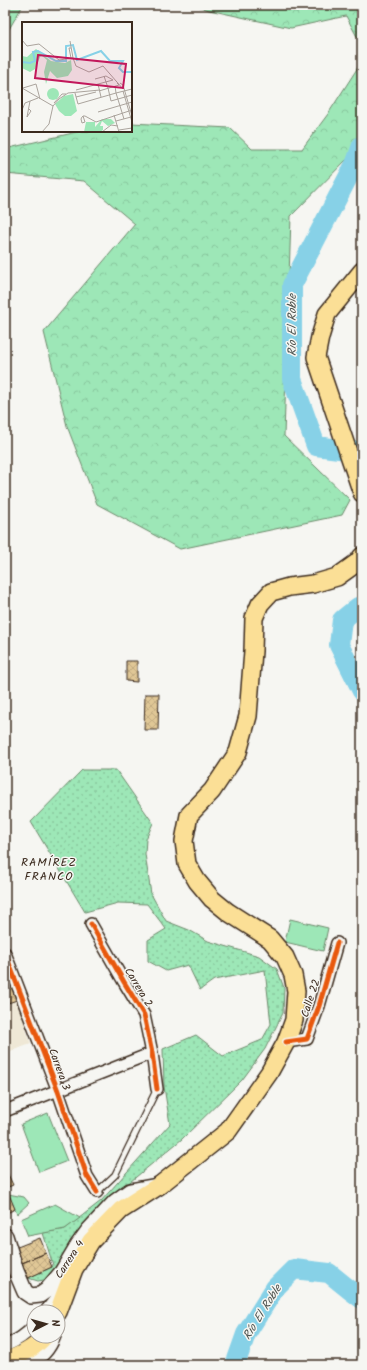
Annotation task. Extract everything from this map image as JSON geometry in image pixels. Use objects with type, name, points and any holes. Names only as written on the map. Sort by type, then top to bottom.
[{"type":"main road","points":[[360,488],[316,357],[326,314],[362,271]]},
{"type":"main road","points":[[61,1304],[69,1280],[91,1241],[121,1210],[160,1185],[228,1131],[269,1073],[286,1042],[294,1020],[296,992],[293,975],[285,957],[270,939],[228,912],[212,899],[197,881],[187,864],[184,841],[189,815],[212,791],[238,752],[248,716],[254,618],[260,604],[271,592],[289,587],[313,584],[337,577],[358,562],[362,556]]},
{"type":"main road","name":"Carrera 4","points":[[5,1236],[16,1271],[25,1292],[31,1296],[40,1295],[47,1290],[62,1272],[88,1230],[115,1202],[130,1191],[160,1185]]},
{"type":"main road","points":[[5,1361],[27,1352],[38,1344]]},
{"type":"street","name":"Carrera 2","points":[[91,924],[144,1015],[152,1053],[157,1090]]},
{"type":"street","name":"Calle 22","points":[[286,1042],[307,1039],[319,1006],[337,943]]},
{"type":"street","name":"Carrera 3","points":[[5,953],[9,974],[58,1091],[87,1176],[97,1192]]},
{"type":"street","points":[[5,1111],[152,1053]]},
{"type":"street","points":[[52,1304],[69,1280]]},
{"type":"street","points":[[5,1346],[26,1335]]},
{"type":"street","points":[[28,1365],[44,1356],[52,1344]]},
{"type":"lane","points":[[97,1192],[115,1175],[157,1090]]},
{"type":"shaded area","points":[[11,982],[31,1044],[5,1053],[5,984]]},
{"type":"green space","points":[[5,5],[23,5],[5,36]]},
{"type":"green space","points":[[195,5],[362,5],[362,46],[346,16],[291,28],[209,10]]},
{"type":"green space","points":[[362,61],[362,138],[351,155],[291,216],[284,436],[350,500],[342,515],[180,549],[97,504],[67,426],[44,332],[135,224],[84,181],[5,174],[5,149],[77,132],[132,132],[132,123],[230,128],[252,149],[302,149],[328,114]]},
{"type":"green space","points":[[82,770],[116,770],[153,823],[146,839],[145,854],[151,894],[166,921],[189,930],[208,941],[259,956],[277,969],[284,988],[283,1013],[265,1049],[242,1080],[182,1139],[113,1196],[56,1271],[44,1280],[38,1281],[28,1278],[52,1267],[53,1265],[43,1233],[65,1229],[101,1201],[170,1124],[164,1087],[163,1049],[196,1035],[223,1056],[262,1040],[271,1024],[265,970],[214,980],[200,990],[188,965],[166,971],[148,961],[148,940],[166,929],[147,904],[118,903],[85,912],[31,822]]},
{"type":"green space","points":[[290,919],[328,928],[323,951],[285,942]]},
{"type":"green space","points":[[48,1113],[67,1161],[39,1172],[21,1124]]},
{"type":"green space","points":[[8,1194],[24,1197],[29,1203],[17,1214]]},
{"type":"green space","points":[[55,1204],[80,1218],[65,1229],[28,1236],[21,1219]]},
{"type":"building","points":[[126,661],[137,661],[137,682],[126,681]]},
{"type":"building","points":[[145,694],[159,694],[158,730],[144,730]]},
{"type":"building","points":[[11,982],[17,1000],[5,1004],[5,984]]},
{"type":"building","points":[[5,1168],[13,1185],[6,1188],[5,1185]]},
{"type":"building","points":[[8,1192],[15,1209],[5,1214],[5,1193]]},
{"type":"building","points":[[40,1238],[46,1253],[22,1263],[15,1248]]},
{"type":"building","points":[[46,1253],[52,1267],[28,1278],[22,1263]]},
{"type":"waterway","name":"Río El Roble","points":[[362,145],[356,162],[292,285],[292,379],[316,446],[362,452]]},
{"type":"waterway","name":"Río El Roble","points":[[362,607],[358,607],[342,620],[339,645],[362,691]]},
{"type":"waterway","name":"Río El Roble","points":[[235,1365],[246,1334],[275,1288],[294,1269],[329,1273],[362,1299]]},
{"type":"cycle path","points":[[91,924],[144,1015],[152,1053],[157,1089]]},
{"type":"cycle path","points":[[286,1042],[307,1039],[319,1006],[337,943]]},
{"type":"cycle path","points":[[5,953],[58,1091],[87,1176],[97,1192]]},
{"type":"district","name":"RAMÍREZ FRANCO","points":[[49,869]]}]
